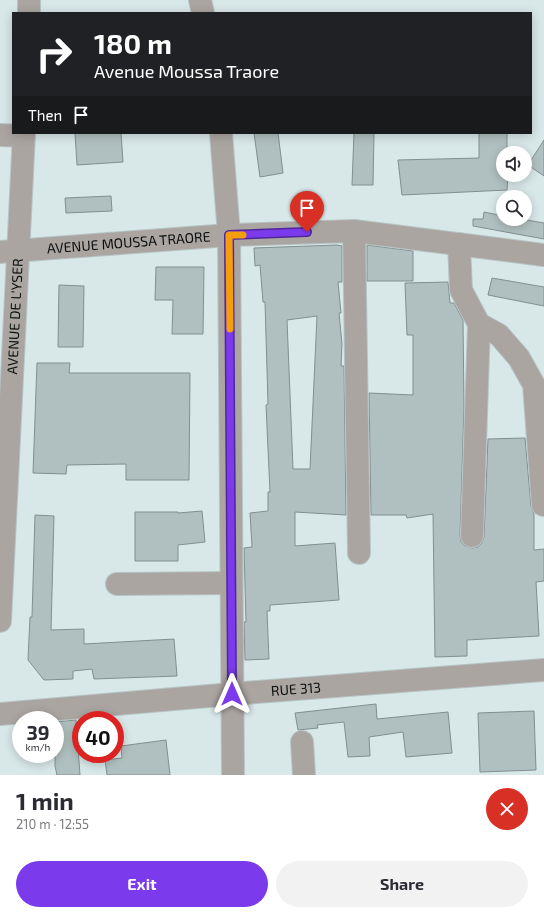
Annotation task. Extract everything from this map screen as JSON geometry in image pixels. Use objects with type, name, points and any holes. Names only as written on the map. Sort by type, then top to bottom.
[{"type":"street","points":[[29,0],[29,12]]},
{"type":"street","points":[[200,0],[203,12]]},
{"type":"street","points":[[0,134],[24,135]]},
{"type":"street","points":[[221,134],[229,235],[233,775]]},
{"type":"street","name":"AVENUE DE L'YSER","points":[[0,620],[10,252],[24,135]]},
{"type":"street","points":[[354,231],[359,553]]},
{"type":"street","name":"AVENUE MOUSSA TRAORE","points":[[10,252],[229,235],[354,231],[544,255]]},
{"type":"street","points":[[459,244],[461,290],[479,324],[472,536]]},
{"type":"street","points":[[479,324],[499,335],[519,358],[534,385],[543,505]]},
{"type":"street","points":[[117,584],[231,583]]},
{"type":"street","name":"RUE 313","points":[[0,714],[232,694],[544,670]]},
{"type":"street","points":[[302,742],[304,775]]},
{"type":"building","points":[[75,134],[121,134],[123,162],[77,165]]},
{"type":"building","points":[[254,134],[278,134],[283,173],[260,177]]},
{"type":"building","points":[[354,134],[374,134],[373,185],[352,185]]},
{"type":"building","points":[[479,134],[507,134],[507,146],[496,146],[496,182],[508,182],[507,190],[402,195],[398,160],[479,158]]},
{"type":"building","points":[[544,140],[544,176],[532,168],[532,159]]},
{"type":"building","points":[[111,196],[112,211],[66,213],[65,198]]},
{"type":"building","points":[[484,212],[496,215],[496,226],[532,226],[532,221],[544,223],[544,239],[473,226],[473,219],[483,219]]},
{"type":"building","points":[[367,245],[413,251],[413,281],[367,281]]},
{"type":"building","points":[[342,246],[342,282],[338,282],[341,313],[339,313],[342,344],[341,366],[344,366],[346,515],[295,512],[295,546],[335,543],[339,600],[270,605],[270,611],[267,611],[269,659],[245,660],[244,622],[246,622],[244,548],[252,547],[250,513],[268,511],[268,492],[270,492],[266,405],[268,404],[265,302],[263,302],[260,265],[255,266],[254,248]],"holes":[[[317,316],[310,469],[293,469],[287,320]]]},
{"type":"building","points":[[156,267],[204,267],[203,334],[172,334],[173,300],[155,300]]},
{"type":"building","points":[[492,278],[544,287],[544,306],[488,295]]},
{"type":"building","points":[[448,282],[450,303],[454,303],[463,320],[464,408],[461,542],[465,546],[472,548],[478,547],[482,543],[484,537],[488,439],[525,438],[531,506],[534,514],[534,550],[544,549],[544,581],[536,582],[539,636],[467,640],[467,656],[435,657],[433,514],[407,518],[406,515],[371,515],[369,393],[413,395],[413,335],[407,335],[405,283]]},
{"type":"building","points":[[59,285],[84,286],[83,347],[58,347]]},
{"type":"building","points":[[37,363],[70,363],[69,373],[190,373],[189,480],[126,480],[126,464],[67,465],[66,474],[33,473]]},
{"type":"building","points":[[202,511],[205,542],[178,545],[178,561],[135,561],[135,512],[178,513]]},
{"type":"building","points":[[35,515],[54,516],[51,630],[84,629],[84,644],[174,639],[177,676],[94,679],[92,669],[73,671],[73,679],[44,680],[28,660],[30,617],[32,617]]},
{"type":"building","points":[[376,704],[377,719],[448,712],[452,753],[406,757],[403,732],[369,737],[370,756],[348,757],[344,722],[317,725],[318,728],[298,730],[295,713]]},
{"type":"building","points":[[534,711],[536,770],[480,772],[478,713]]},
{"type":"building","points":[[72,720],[72,763],[79,763],[80,775],[57,775],[55,763],[64,763],[64,721]]},
{"type":"building","points":[[166,740],[170,775],[107,775],[105,763],[124,763],[124,746]]},
{"type":"slow traffic","points":[[230,329],[229,235],[243,235]]},
{"type":"route","points":[[232,694],[229,235],[307,232]]}]
